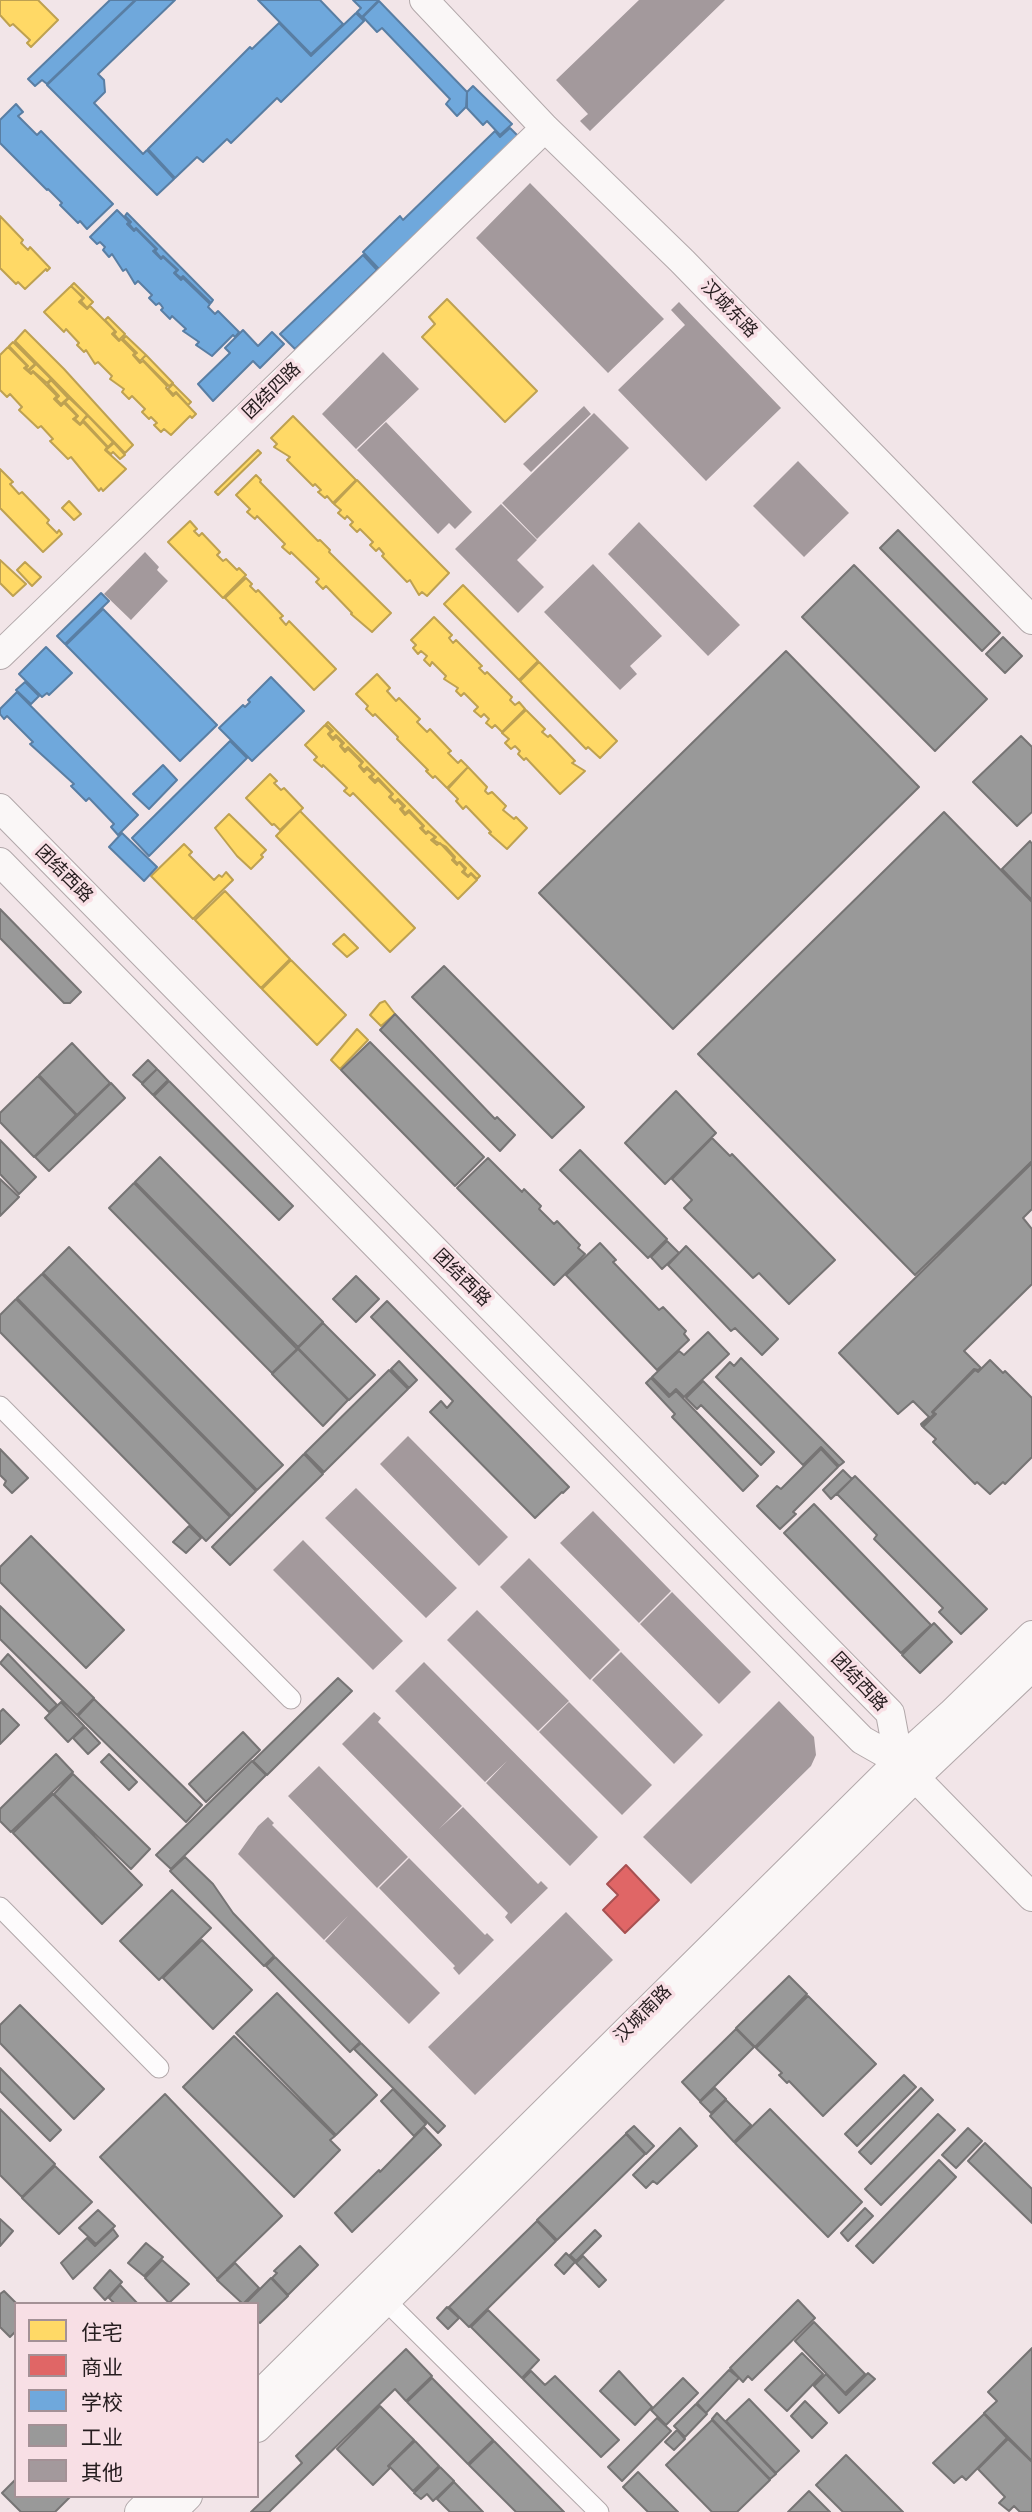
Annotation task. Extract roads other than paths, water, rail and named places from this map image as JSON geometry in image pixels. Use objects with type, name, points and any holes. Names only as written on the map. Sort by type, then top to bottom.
[{"type":"street","name":"汉城东路","points":[[424,0],[545,128],[682,261],[1032,620]]},
{"type":"street","name":"团结四路","points":[[0,655],[545,128]]},
{"type":"street","name":"团结西路","points":[[0,808],[890,1713],[907,1770]]},
{"type":"street","name":"团结西路","points":[[0,862],[862,1740],[907,1770],[1032,1897]]},
{"type":"street","points":[[0,1406],[291,1699]]},
{"type":"street","name":"汉城南路","points":[[907,1770],[951,1714],[1032,1635]]},
{"type":"street","name":"汉城南路","points":[[259,2426],[379,2293],[907,1770],[1032,1667]]},
{"type":"street","points":[[0,1907],[159,2068]]},
{"type":"street","name":"汉城南路","points":[[259,2394],[379,2293]]},
{"type":"street","points":[[379,2293],[598,2512]]},
{"type":"street","points":[[139,2512],[153,2498]]},
{"type":"street","points":[[172,2512],[186,2498]]}]
